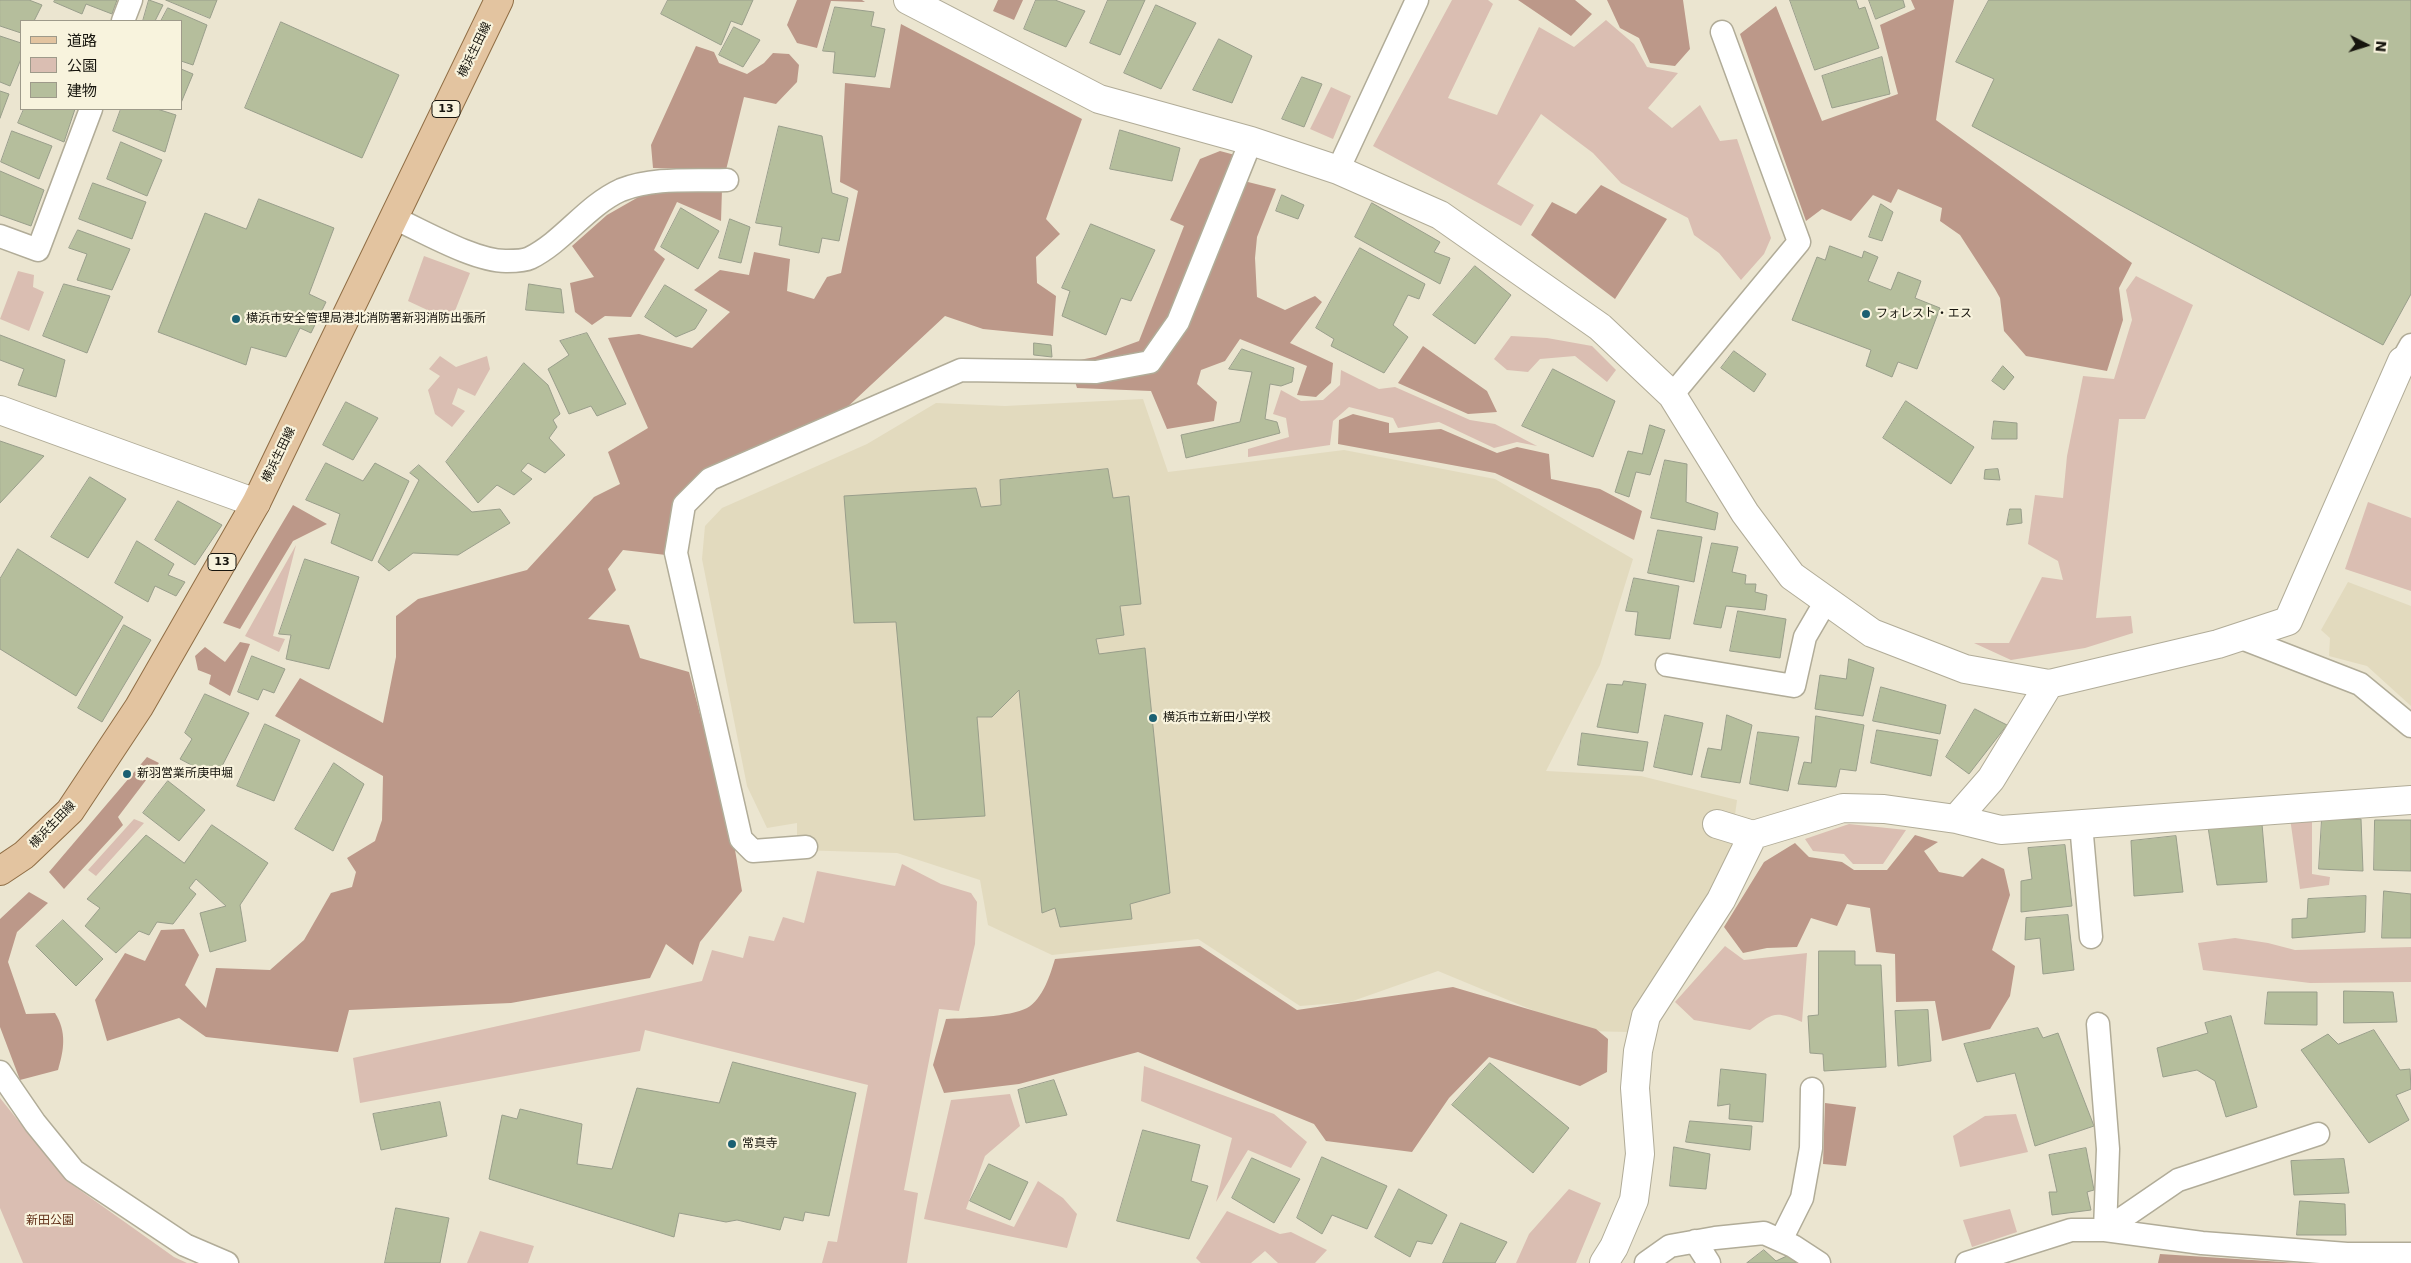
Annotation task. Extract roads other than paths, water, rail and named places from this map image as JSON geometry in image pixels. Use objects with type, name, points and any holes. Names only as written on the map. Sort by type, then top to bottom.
[{"type":"main road","name":"横浜生田線","points":[[0,871],[24,855],[70,811],[139,707],[256,503],[499,0]]},
{"type":"street","points":[[908,0],[1099,99],[1251,141],[1338,170],[1440,215],[1600,327],[1672,395],[1745,513],[1792,576],[1872,633],[1965,669],[2049,684],[2218,644],[2288,621],[2406,353]]},
{"type":"street","points":[[0,410],[256,503]]},
{"type":"street","points":[[1956,820],[1991,779],[2049,684]]},
{"type":"street","points":[[1717,824],[1753,835],[1843,808],[1884,809],[1956,820],[2001,830],[2411,800]]},
{"type":"street","points":[[1604,1263],[1614,1247],[1634,1200],[1640,1154],[1635,1088],[1638,1051],[1646,1016],[1721,900],[1753,835]]},
{"type":"lane","points":[[123,20],[131,0]]},
{"type":"lane","points":[[1338,170],[1417,0]]},
{"type":"lane","points":[[1672,395],[1799,242],[1722,32]]},
{"type":"lane","points":[[0,236],[38,250],[91,110]]},
{"type":"lane","points":[[806,847],[752,851],[741,839],[676,553],[684,505],[710,479],[961,370],[1096,372],[1150,362],[1178,322],[1251,141]]},
{"type":"lane","points":[[394,218],[476,254],[505,261],[528,259],[554,241],[592,208],[621,190],[653,182],[727,180]]},
{"type":"lane","points":[[1667,665],[1794,686],[1805,637],[1826,601]]},
{"type":"lane","points":[[2239,637],[2360,684],[2411,726]]},
{"type":"lane","points":[[2081,824],[2091,937]]},
{"type":"lane","points":[[2098,1024],[2108,1149],[2105,1230]]},
{"type":"lane","points":[[0,1072],[35,1124],[74,1171],[185,1245],[227,1263]]},
{"type":"lane","points":[[1781,1240],[1802,1198],[1811,1148],[1812,1089]]},
{"type":"lane","points":[[2105,1230],[2178,1180],[2318,1134]]},
{"type":"lane","points":[[1967,1263],[2071,1230],[2105,1230],[2202,1243],[2347,1254],[2411,1254]]},
{"type":"lane","points":[[1646,1263],[1670,1246],[1695,1241],[1764,1233],[1781,1240],[1819,1263]]},
{"type":"lane","points":[[1695,1241],[1709,1263]]},
{"type":"place","name":"フォレスト・エス","points":[[1866,314]]},
{"type":"place","name":"横浜市安全管理局港北消防署新羽消防出張所","points":[[236,319]]},
{"type":"place","name":"横浜市立新田小学校","points":[[1153,718]]},
{"type":"place","name":"新羽営業所庚申堀","points":[[127,774]]},
{"type":"place","name":"常真寺","points":[[732,1144]]},
{"type":"park label","name":"新田公園","points":[[50,1221]]}]
